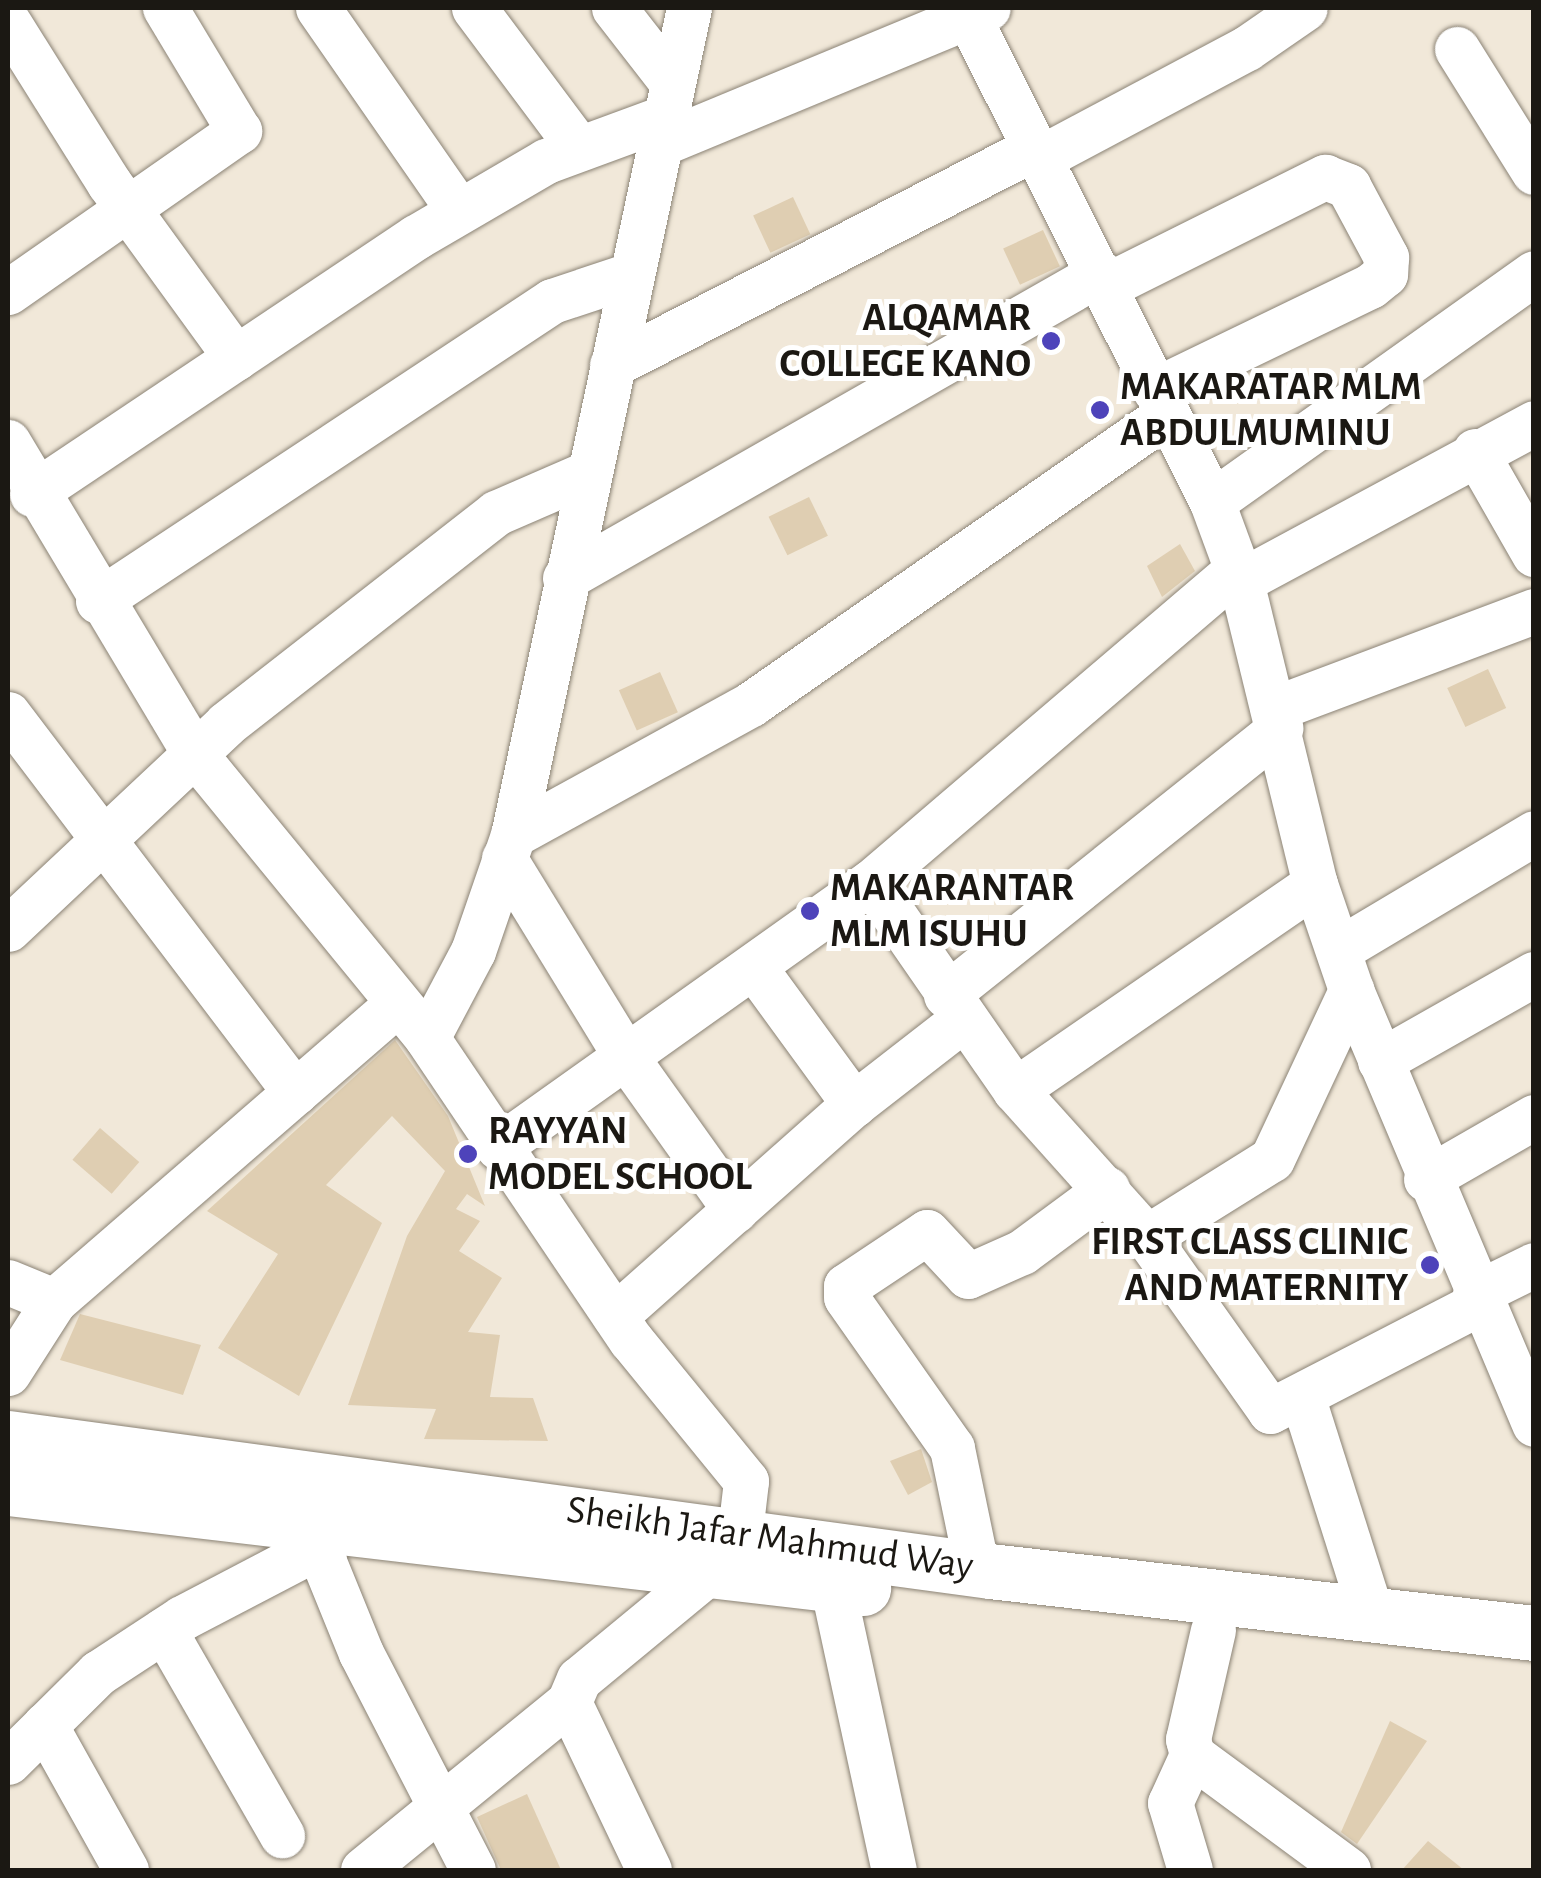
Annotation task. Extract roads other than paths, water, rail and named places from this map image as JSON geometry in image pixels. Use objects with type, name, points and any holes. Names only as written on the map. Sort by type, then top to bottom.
[{"type":"main road","name":"Sheikh Jafar Mahmud Way","points":[[8,1438],[318,1515]]},
{"type":"main road","name":"Sheikh Jafar Mahmud Way","points":[[8,1488],[725,1551],[977,1569],[1534,1633]]},
{"type":"main road","name":"Sheikh Jafar Mahmud Way","points":[[725,1551],[832,1584],[1534,1670]]},
{"type":"street","points":[[8,292],[238,131],[164,8]]},
{"type":"street","points":[[318,8],[460,212]]},
{"type":"street","points":[[474,8],[578,147]]},
{"type":"street","points":[[614,8],[663,114]]},
{"type":"street","points":[[427,1038],[472,951],[509,847],[663,114],[689,8]]},
{"type":"street","points":[[612,365],[1247,48],[1305,8]]},
{"type":"street","points":[[32,494],[460,212],[578,147],[663,114],[974,12],[1037,153],[1212,502],[1239,576],[1278,718],[1315,884],[1345,970],[1426,1179],[1534,1424]]},
{"type":"street","points":[[8,22],[128,209],[236,358]]},
{"type":"street","points":[[1457,49],[1534,172]]},
{"type":"street","points":[[509,847],[751,704],[1161,402],[1370,286],[1385,274],[1386,256],[1348,186],[1324,178],[1103,279],[565,578]]},
{"type":"street","points":[[1212,502],[1534,273]]},
{"type":"street","points":[[98,601],[552,301],[630,276]]},
{"type":"street","points":[[498,1147],[871,882],[1239,576],[1534,423]]},
{"type":"street","points":[[8,442],[32,494],[194,753],[427,1038],[615,1316],[746,1481],[725,1551],[579,1679],[569,1702],[363,1870]]},
{"type":"street","points":[[1475,451],[1534,554]]},
{"type":"street","points":[[8,928],[99,838],[194,753],[496,514],[588,473]]},
{"type":"street","points":[[615,1316],[1278,718],[1534,611]]},
{"type":"street","points":[[8,714],[295,1092]]},
{"type":"street","points":[[1148,1237],[1272,1159],[1345,970],[1534,833]]},
{"type":"street","points":[[509,847],[626,1057],[735,1210]]},
{"type":"street","points":[[871,882],[1015,1090],[1148,1237],[1260,1402],[1270,1411],[1303,1399],[1534,1265]]},
{"type":"street","points":[[1015,1090],[1315,884]]},
{"type":"street","points":[[754,967],[854,1104]]},
{"type":"street","points":[[1380,1061],[1534,974]]},
{"type":"street","points":[[8,1373],[54,1302],[397,1004]]},
{"type":"street","points":[[1426,1179],[1534,1118]]},
{"type":"street","points":[[977,1569],[952,1448],[846,1286],[927,1232],[968,1276],[1022,1252],[1107,1189]]},
{"type":"street","points":[[8,1282],[54,1302]]},
{"type":"street","points":[[1303,1399],[1372,1614]]},
{"type":"street","points":[[8,1762],[98,1673],[164,1630],[318,1515],[361,1653],[473,1870]]},
{"type":"street","points":[[832,1584],[894,1870]]},
{"type":"street","points":[[164,1630],[282,1835]]},
{"type":"street","points":[[1212,1630],[1188,1739],[1192,1754],[1348,1870]]},
{"type":"street","points":[[569,1702],[649,1870]]},
{"type":"street","points":[[45,1726],[126,1870]]},
{"type":"street","points":[[1178,1866],[1170,1803],[1192,1754]]},
{"type":"place","name":"ALQAMAR COLLEGE KANO","points":[[1051,341]]},
{"type":"place","name":"MAKARATAR MLM ABDULMUMINU","points":[[1100,410]]},
{"type":"place","name":"MAKARANTAR MLM ISUHU","points":[[810,911]]},
{"type":"place","name":"RAYYAN MODEL SCHOOL","points":[[468,1154]]},
{"type":"place","name":"FIRST CLASS CLINIC AND MATERNITY","points":[[1430,1265]]}]
